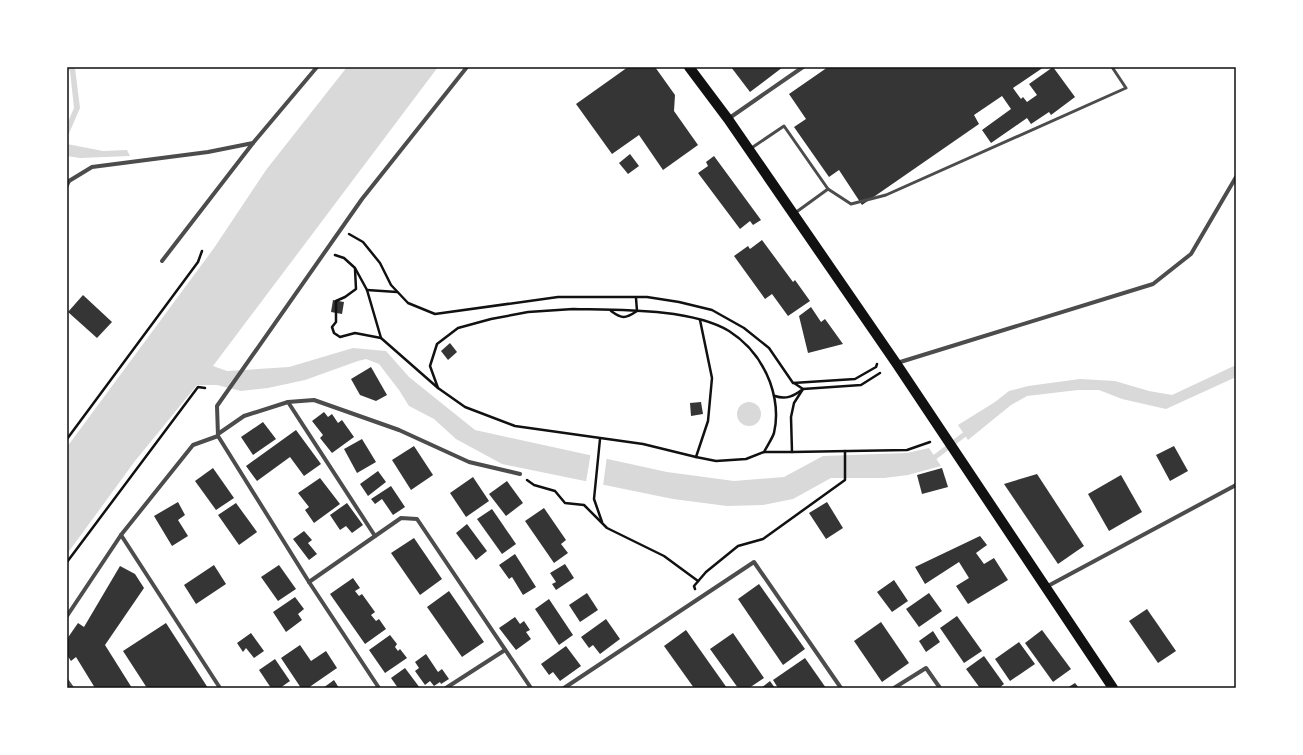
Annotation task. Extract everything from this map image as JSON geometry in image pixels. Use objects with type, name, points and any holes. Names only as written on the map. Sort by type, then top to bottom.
[{"type":"main road","points":[[689,67],[749,150],[896,363],[1113,688]]},
{"type":"street","points":[[162,261],[254,142],[317,67]]},
{"type":"street","points":[[379,688],[309,582],[218,435],[216,406],[362,199],[467,67]]},
{"type":"street","points":[[728,120],[803,67]]},
{"type":"street","points":[[67,184],[69,181],[92,167],[208,152],[254,142]]},
{"type":"street","points":[[896,363],[1153,284],[1191,254],[1236,177]]},
{"type":"street","points":[[67,616],[122,535],[193,445],[218,435],[244,416],[288,402],[314,400],[399,430],[469,462],[520,474]]},
{"type":"street","points":[[288,402],[376,536]]},
{"type":"street","points":[[1045,588],[1236,485]]},
{"type":"street","points":[[309,582],[402,518],[417,519],[531,688]]},
{"type":"street","points":[[122,535],[220,688]]},
{"type":"street","points":[[564,688],[754,562],[841,688]]},
{"type":"street","points":[[446,688],[505,650]]},
{"type":"street","points":[[894,688],[926,668],[940,688]]},
{"type":"street","points":[[67,681],[72,688]]},
{"type":"lane","points":[[749,150],[784,126],[828,189],[851,204],[886,195],[1126,88],[1112,67]]},
{"type":"lane","points":[[793,214],[828,189]]},
{"type":"path","points":[[342,227],[347,233],[362,242],[380,263],[391,285],[408,303],[435,314],[558,297],[647,298],[679,302],[712,310],[744,328],[769,348],[793,383],[802,389]]},
{"type":"path","points":[[327,250],[344,258],[355,268],[367,290],[381,338]]},
{"type":"path","points":[[67,439],[198,262],[202,251]]},
{"type":"path","points":[[355,268],[356,289],[345,297],[336,301],[336,322],[332,327],[334,334],[340,337],[355,333],[381,338],[438,388],[465,407],[515,426],[643,444],[696,457],[716,460],[746,459],[764,452],[907,450],[930,442]]},
{"type":"path","points":[[367,290],[397,292]]},
{"type":"path","points":[[636,298],[637,311]]},
{"type":"path","points":[[438,388],[430,366],[437,344],[458,328],[491,319],[528,312],[573,309],[637,311],[700,319],[729,331],[753,351],[766,370],[775,396],[776,413],[774,434],[764,452]]},
{"type":"path","points":[[610,310],[619,317],[628,317],[637,311]]},
{"type":"path","points":[[696,457],[708,421],[712,378],[700,319]]},
{"type":"path","points":[[793,383],[855,379],[876,367],[877,364]]},
{"type":"path","points":[[775,396],[781,398],[793,396],[802,389],[861,385],[880,373]]},
{"type":"path","points":[[67,562],[198,387],[206,388]]},
{"type":"path","points":[[792,452],[791,417],[794,403],[802,389]]},
{"type":"path","points":[[600,439],[594,499],[602,523]]},
{"type":"path","points":[[698,599],[694,586],[706,572],[738,546],[763,539],[845,480],[844,451]]},
{"type":"path","points":[[520,474],[534,485],[555,491],[565,503],[584,505],[607,528],[664,556],[698,581]]},
{"type":"shaded area","points":[[67,67],[75,68],[80,108],[67,138],[67,124],[74,108],[70,71]]},
{"type":"shaded area","points":[[347,67],[438,67],[213,366],[227,371],[289,367],[353,348],[386,351],[409,377],[475,430],[667,472],[734,481],[784,477],[823,456],[907,453],[929,448],[941,466],[908,475],[884,478],[831,478],[793,499],[763,505],[727,506],[673,499],[502,464],[456,439],[434,419],[409,406],[379,364],[366,359],[305,380],[268,388],[241,391],[217,385],[197,385],[135,461],[67,554],[67,447],[214,248],[266,170]]},
{"type":"shaded area","points":[[67,144],[103,151],[127,150],[130,156],[80,158],[67,156]]},
{"type":"shaded area","points":[[1236,365],[1236,377],[1166,409],[1122,399],[1099,390],[1078,390],[1027,396],[1011,405],[968,440],[958,425],[995,402],[1009,391],[1028,386],[1080,379],[1115,381],[1149,391],[1172,395]]},
{"type":"shaded area","points":[[749,402],[757,406],[761,414],[757,422],[749,426],[741,422],[737,414],[741,406]]},
{"type":"pier","points":[[591,452],[607,456],[603,486],[586,482]]},
{"type":"building","points":[[628,67],[655,67],[675,95],[674,111],[698,145],[663,170],[639,135],[612,154],[576,104]]},
{"type":"building","points":[[731,67],[783,67],[750,92]]},
{"type":"building","points":[[828,67],[1044,67],[1013,88],[1021,99],[1023,97],[1027,102],[1037,95],[1029,84],[1053,67],[1075,97],[1051,115],[1049,112],[1031,124],[1027,118],[991,143],[982,130],[1011,109],[1002,96],[974,115],[979,124],[862,205],[839,170],[829,177],[794,127],[806,119],[789,94]]},
{"type":"building","points":[[630,154],[639,166],[628,174],[619,163]]},
{"type":"building","points":[[714,156],[761,220],[753,225],[750,221],[740,229],[698,173],[708,166],[706,162]]},
{"type":"building","points":[[762,240],[793,282],[795,280],[810,301],[788,316],[772,294],[765,299],[734,256],[748,246],[750,249]]},
{"type":"building","points":[[83,295],[112,322],[97,338],[68,312]]},
{"type":"building","points":[[333,300],[344,302],[342,314],[331,312]]},
{"type":"building","points":[[811,307],[821,322],[825,319],[843,344],[808,353],[799,316]]},
{"type":"building","points":[[450,343],[457,352],[448,360],[441,351]]},
{"type":"building","points":[[371,367],[387,395],[376,401],[360,395],[351,379]]},
{"type":"building","points":[[701,402],[703,414],[691,416],[690,403]]},
{"type":"building","points":[[324,412],[328,417],[332,414],[338,423],[342,420],[354,437],[332,453],[320,438],[323,435],[312,421]]},
{"type":"building","points":[[263,422],[276,439],[253,455],[241,437]]},
{"type":"building","points":[[296,430],[321,464],[304,476],[290,457],[257,481],[246,466]]},
{"type":"building","points":[[362,439],[376,462],[357,473],[344,449]]},
{"type":"building","points":[[414,446],[433,475],[411,490],[392,460]]},
{"type":"building","points":[[1174,446],[1188,471],[1170,481],[1156,455]]},
{"type":"building","points":[[213,468],[234,498],[216,510],[195,481]]},
{"type":"building","points":[[942,468],[948,487],[922,494],[917,475]]},
{"type":"building","points":[[378,471],[386,482],[368,496],[360,484]]},
{"type":"building","points":[[1037,474],[1084,546],[1058,564],[1004,484]]},
{"type":"building","points":[[1121,475],[1142,512],[1109,531],[1088,494]]},
{"type":"building","points":[[473,477],[489,501],[466,517],[450,493]]},
{"type":"building","points":[[320,478],[340,504],[314,523],[305,510],[309,507],[298,493]]},
{"type":"building","points":[[507,481],[523,503],[506,516],[489,494]]},
{"type":"building","points":[[391,486],[405,507],[393,515],[382,499],[375,504],[371,499]]},
{"type":"building","points":[[178,502],[185,515],[178,520],[188,536],[172,546],[154,516]]},
{"type":"building","points":[[827,502],[843,528],[826,539],[809,513]]},
{"type":"building","points":[[236,503],[257,532],[239,545],[218,515]]},
{"type":"building","points":[[347,503],[363,525],[352,533],[346,526],[340,530],[330,515]]},
{"type":"building","points":[[544,508],[566,540],[561,544],[568,553],[554,563],[525,521]]},
{"type":"building","points":[[492,509],[516,544],[502,554],[477,519]]},
{"type":"building","points":[[467,524],[487,551],[476,560],[456,533]]},
{"type":"building","points":[[304,531],[312,540],[308,543],[317,554],[309,560],[293,539]]},
{"type":"building","points":[[980,536],[987,545],[976,553],[984,564],[994,558],[1008,580],[968,604],[956,586],[969,578],[959,562],[925,584],[915,567]]},
{"type":"building","points":[[414,538],[442,579],[420,595],[391,553]]},
{"type":"building","points":[[515,554],[536,587],[523,595],[512,577],[509,579],[499,565]]},
{"type":"building","points":[[565,564],[574,578],[556,590],[552,584],[556,582],[550,573]]},
{"type":"building","points":[[214,565],[226,584],[196,604],[184,585]]},
{"type":"building","points":[[279,565],[296,589],[278,601],[261,577]]},
{"type":"building","points":[[120,566],[135,574],[144,588],[105,645],[132,688],[95,688],[76,657],[71,661],[67,655],[67,639],[78,623],[84,627]]},
{"type":"building","points":[[353,578],[360,588],[355,591],[359,596],[362,594],[375,612],[371,615],[376,621],[379,619],[386,629],[365,644],[330,594]]},
{"type":"building","points":[[894,580],[908,601],[892,612],[877,592]]},
{"type":"building","points":[[759,584],[805,649],[783,665],[738,599]]},
{"type":"building","points":[[449,591],[484,642],[462,657],[427,607]]},
{"type":"building","points":[[587,593],[598,610],[580,622],[569,605]]},
{"type":"building","points":[[929,593],[942,611],[919,627],[906,609]]},
{"type":"building","points":[[295,597],[304,609],[298,614],[302,620],[286,632],[273,612]]},
{"type":"building","points":[[549,599],[573,635],[559,645],[535,609]]},
{"type":"building","points":[[1147,609],[1176,651],[1158,663],[1129,621]]},
{"type":"building","points":[[957,616],[982,651],[964,663],[940,628]]},
{"type":"building","points":[[515,617],[520,624],[524,621],[530,630],[526,632],[531,639],[516,650],[499,628]]},
{"type":"building","points":[[606,619],[620,639],[600,654],[593,645],[589,648],[581,637]]},
{"type":"building","points":[[881,622],[909,663],[882,682],[854,641]]},
{"type":"building","points":[[166,623],[208,688],[147,688],[123,651]]},
{"type":"building","points":[[686,630],[727,688],[694,688],[664,646]]},
{"type":"building","points":[[1042,630],[1071,669],[1053,682],[1025,643]]},
{"type":"building","points":[[933,631],[940,642],[926,652],[919,641]]},
{"type":"building","points":[[251,633],[264,651],[254,658],[246,648],[243,652],[237,643]]},
{"type":"building","points":[[733,633],[764,678],[749,688],[738,688],[710,649]]},
{"type":"building","points":[[390,635],[397,644],[395,647],[398,651],[400,649],[407,658],[385,673],[369,650]]},
{"type":"building","points":[[1019,642],[1035,664],[1010,681],[995,659]]},
{"type":"building","points":[[300,645],[311,661],[326,651],[337,668],[308,688],[301,688],[281,658]]},
{"type":"building","points":[[566,646],[581,666],[560,681],[553,672],[549,675],[541,664]]},
{"type":"building","points":[[426,654],[438,672],[442,669],[449,679],[434,686],[430,681],[425,685],[415,671],[419,668],[415,662]]},
{"type":"building","points":[[984,656],[1004,684],[999,688],[980,688],[966,669]]},
{"type":"building","points":[[805,658],[826,688],[778,688],[773,680]]},
{"type":"building","points":[[275,659],[290,681],[280,688],[271,688],[259,670]]},
{"type":"building","points":[[405,668],[420,688],[398,688],[391,678]]},
{"type":"building","points":[[334,680],[339,688],[323,688]]},
{"type":"building","points":[[770,681],[775,688],[761,688]]},
{"type":"building","points":[[1075,683],[1079,688],[1067,688]]},
{"type":"waterway","points":[[930,459],[935,457],[969,431]]}]
